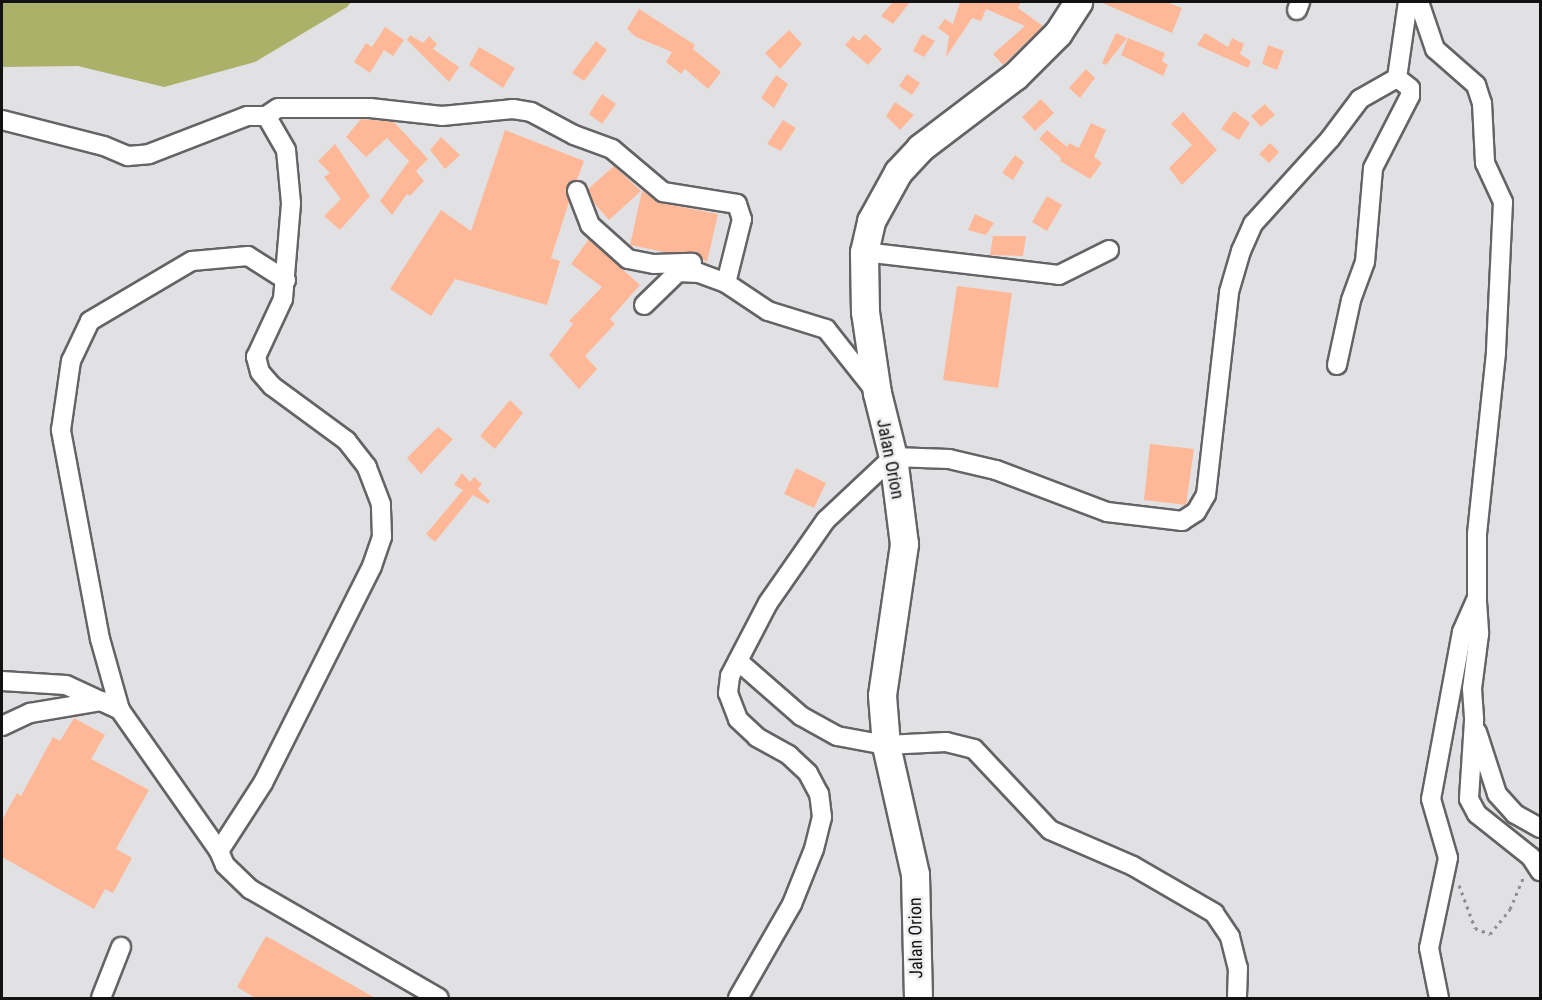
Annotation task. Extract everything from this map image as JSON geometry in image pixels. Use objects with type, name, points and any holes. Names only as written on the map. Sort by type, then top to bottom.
[{"type":"highway","name":"Jalan Orion","points":[[918,999],[915,874],[886,745],[882,695],[885,660],[904,544],[893,457],[877,393],[865,312],[864,252],[871,221],[898,172],[921,148],[1015,76],[1058,33],[1078,2]]},
{"type":"street","points":[[1397,78],[1408,2]]},
{"type":"street","points":[[1419,2],[1435,49],[1476,85],[1482,103],[1485,163],[1503,202],[1496,353],[1477,534],[1479,634],[1472,689],[1474,722],[1469,799],[1477,814],[1515,846],[1538,858]]},
{"type":"street","points":[[1338,365],[1344,326],[1365,262],[1373,168],[1410,96],[1410,88],[1397,78]]},
{"type":"street","points":[[738,999],[792,904],[814,849],[822,817],[819,794],[808,773],[789,754],[757,737],[738,719],[728,693],[738,661],[768,603],[826,520],[893,457],[949,459],[996,470],[1107,512],[1182,521],[1196,512],[1206,495],[1229,292],[1253,224],[1330,139],[1360,99],[1397,78]]},
{"type":"street","points":[[2,120],[104,146],[128,156],[149,154],[247,116],[266,116],[278,108],[347,111],[370,108],[442,116],[513,109],[531,112],[574,135],[612,149],[663,192],[737,204],[742,219],[720,281]]},
{"type":"street","points":[[219,851],[263,783],[293,727],[372,566],[382,537],[381,504],[367,467],[347,441],[272,386],[260,372],[256,357],[283,299],[291,203],[286,150],[266,116]]},
{"type":"street","points":[[577,191],[590,225],[628,259],[702,265],[720,281],[768,311],[826,329],[877,393]]},
{"type":"street","points":[[864,252],[1059,275],[1109,250]]},
{"type":"street","points":[[286,280],[248,256],[192,261],[90,321],[71,361],[61,430],[100,639],[120,710],[219,851],[225,865],[250,889],[440,999]]},
{"type":"street","points":[[644,305],[678,272],[720,281]]},
{"type":"street","points":[[1439,999],[1429,948],[1448,858],[1431,799],[1462,632],[1477,598]]},
{"type":"street","points":[[738,661],[801,716],[837,736],[886,745],[946,742],[974,749],[1050,830],[1133,866],[1214,913],[1230,937],[1238,968],[1237,999]]},
{"type":"street","points":[[2,681],[66,685],[120,710]]},
{"type":"street","points":[[2,726],[30,713],[102,701]]},
{"type":"street","points":[[1474,722],[1497,794],[1515,813],[1540,828]]},
{"type":"street","points":[[100,999],[121,947]]},
{"type":"path","points":[[1448,858],[1475,928],[1490,934],[1510,909],[1538,858]]},
{"type":"green space","points":[[2,2],[351,2],[347,7],[255,62],[164,87],[78,66],[2,67]]},
{"type":"building","points":[[893,2],[910,2],[893,24],[881,16]]},
{"type":"building","points":[[960,2],[1021,2],[1018,8],[1043,26],[1003,65],[993,54],[1025,26],[986,9],[981,21],[972,18],[946,57],[949,36],[938,28],[945,19],[953,24]]},
{"type":"building","points":[[1100,2],[1166,2],[1182,8],[1172,33]]},
{"type":"building","points":[[639,9],[695,45],[693,49],[721,72],[708,89],[685,69],[681,74],[666,62],[672,52],[636,37],[627,29]]},
{"type":"building","points":[[385,27],[404,40],[393,56],[384,50],[370,73],[354,62],[366,43],[372,47]]},
{"type":"building","points":[[789,30],[802,44],[780,69],[765,53]]},
{"type":"building","points":[[1116,33],[1127,38],[1106,65],[1102,63]]},
{"type":"building","points":[[1205,33],[1228,47],[1232,38],[1244,44],[1240,54],[1251,61],[1248,68],[1197,45]]},
{"type":"building","points":[[865,34],[882,49],[868,65],[845,45],[853,36],[859,41]]},
{"type":"building","points":[[922,34],[935,41],[924,57],[913,51]]},
{"type":"building","points":[[410,35],[423,43],[429,36],[437,44],[433,49],[459,67],[449,82],[407,40]]},
{"type":"building","points":[[1128,38],[1165,53],[1162,61],[1168,65],[1163,76],[1121,55]]},
{"type":"building","points":[[596,41],[607,50],[584,81],[572,73]]},
{"type":"building","points":[[1268,45],[1284,51],[1277,70],[1262,64]]},
{"type":"building","points":[[479,47],[515,68],[503,88],[469,65]]},
{"type":"building","points":[[1086,69],[1095,78],[1080,98],[1069,88]]},
{"type":"building","points":[[907,74],[920,83],[912,95],[899,86]]},
{"type":"building","points":[[776,75],[788,84],[774,108],[761,98]]},
{"type":"building","points":[[602,94],[616,104],[602,124],[589,114]]},
{"type":"building","points":[[1041,99],[1054,113],[1035,131],[1022,117]]},
{"type":"building","points":[[895,102],[914,115],[900,130],[886,116]]},
{"type":"building","points":[[1265,104],[1275,115],[1261,127],[1251,116]]},
{"type":"building","points":[[1234,111],[1250,123],[1239,140],[1221,129]]},
{"type":"building","points":[[1183,112],[1217,150],[1182,185],[1169,168],[1192,145],[1171,124]]},
{"type":"building","points":[[361,119],[394,122],[428,159],[416,171],[424,181],[410,196],[407,194],[392,215],[380,201],[409,161],[387,138],[366,157],[346,137]]},
{"type":"building","points":[[783,120],[796,128],[781,151],[767,144]]},
{"type":"building","points":[[1091,123],[1106,130],[1094,157],[1102,163],[1090,179],[1060,161],[1061,158],[1039,139],[1047,130],[1067,147],[1069,143],[1079,148]]},
{"type":"building","points":[[505,130],[584,161],[577,180],[566,189],[569,202],[551,258],[560,261],[547,305],[455,279],[431,316],[390,289],[441,210],[471,231]]},
{"type":"building","points":[[441,137],[460,155],[445,169],[430,150]]},
{"type":"building","points":[[1270,143],[1279,152],[1269,163],[1259,154]]},
{"type":"building","points":[[335,144],[370,196],[340,230],[324,216],[341,199],[324,177],[330,173],[318,161]]},
{"type":"building","points":[[1015,155],[1024,162],[1013,180],[1002,173]]},
{"type":"building","points":[[614,166],[641,191],[609,220],[594,203],[588,189]]},
{"type":"building","points":[[642,191],[661,203],[718,214],[707,262],[692,252],[664,252],[630,245]]},
{"type":"building","points":[[1047,196],[1062,205],[1047,231],[1032,222]]},
{"type":"building","points":[[975,214],[994,223],[986,235],[968,230]]},
{"type":"building","points":[[993,236],[1026,236],[1023,256],[990,255]]},
{"type":"building","points":[[589,239],[640,285],[610,319],[615,324],[585,356],[597,369],[579,389],[549,355],[573,324],[569,321],[602,287],[571,264]]},
{"type":"building","points":[[957,286],[1012,293],[998,388],[943,380]]},
{"type":"building","points":[[510,400],[523,413],[495,449],[480,436]]},
{"type":"building","points":[[438,427],[453,439],[421,474],[407,458]]},
{"type":"building","points":[[1150,444],[1194,449],[1186,505],[1144,500]]},
{"type":"building","points":[[796,468],[826,483],[814,508],[784,494]]},
{"type":"building","points":[[462,473],[470,482],[474,477],[482,484],[478,489],[490,501],[488,504],[473,495],[435,542],[426,534],[463,490],[454,485]]},
{"type":"building","points":[[74,718],[105,735],[91,759],[149,790],[116,849],[132,858],[113,893],[105,889],[94,909],[2,857],[2,820],[17,793],[21,796],[53,737],[60,741]]},
{"type":"building","points":[[266,936],[377,999],[257,999],[237,987]]}]
